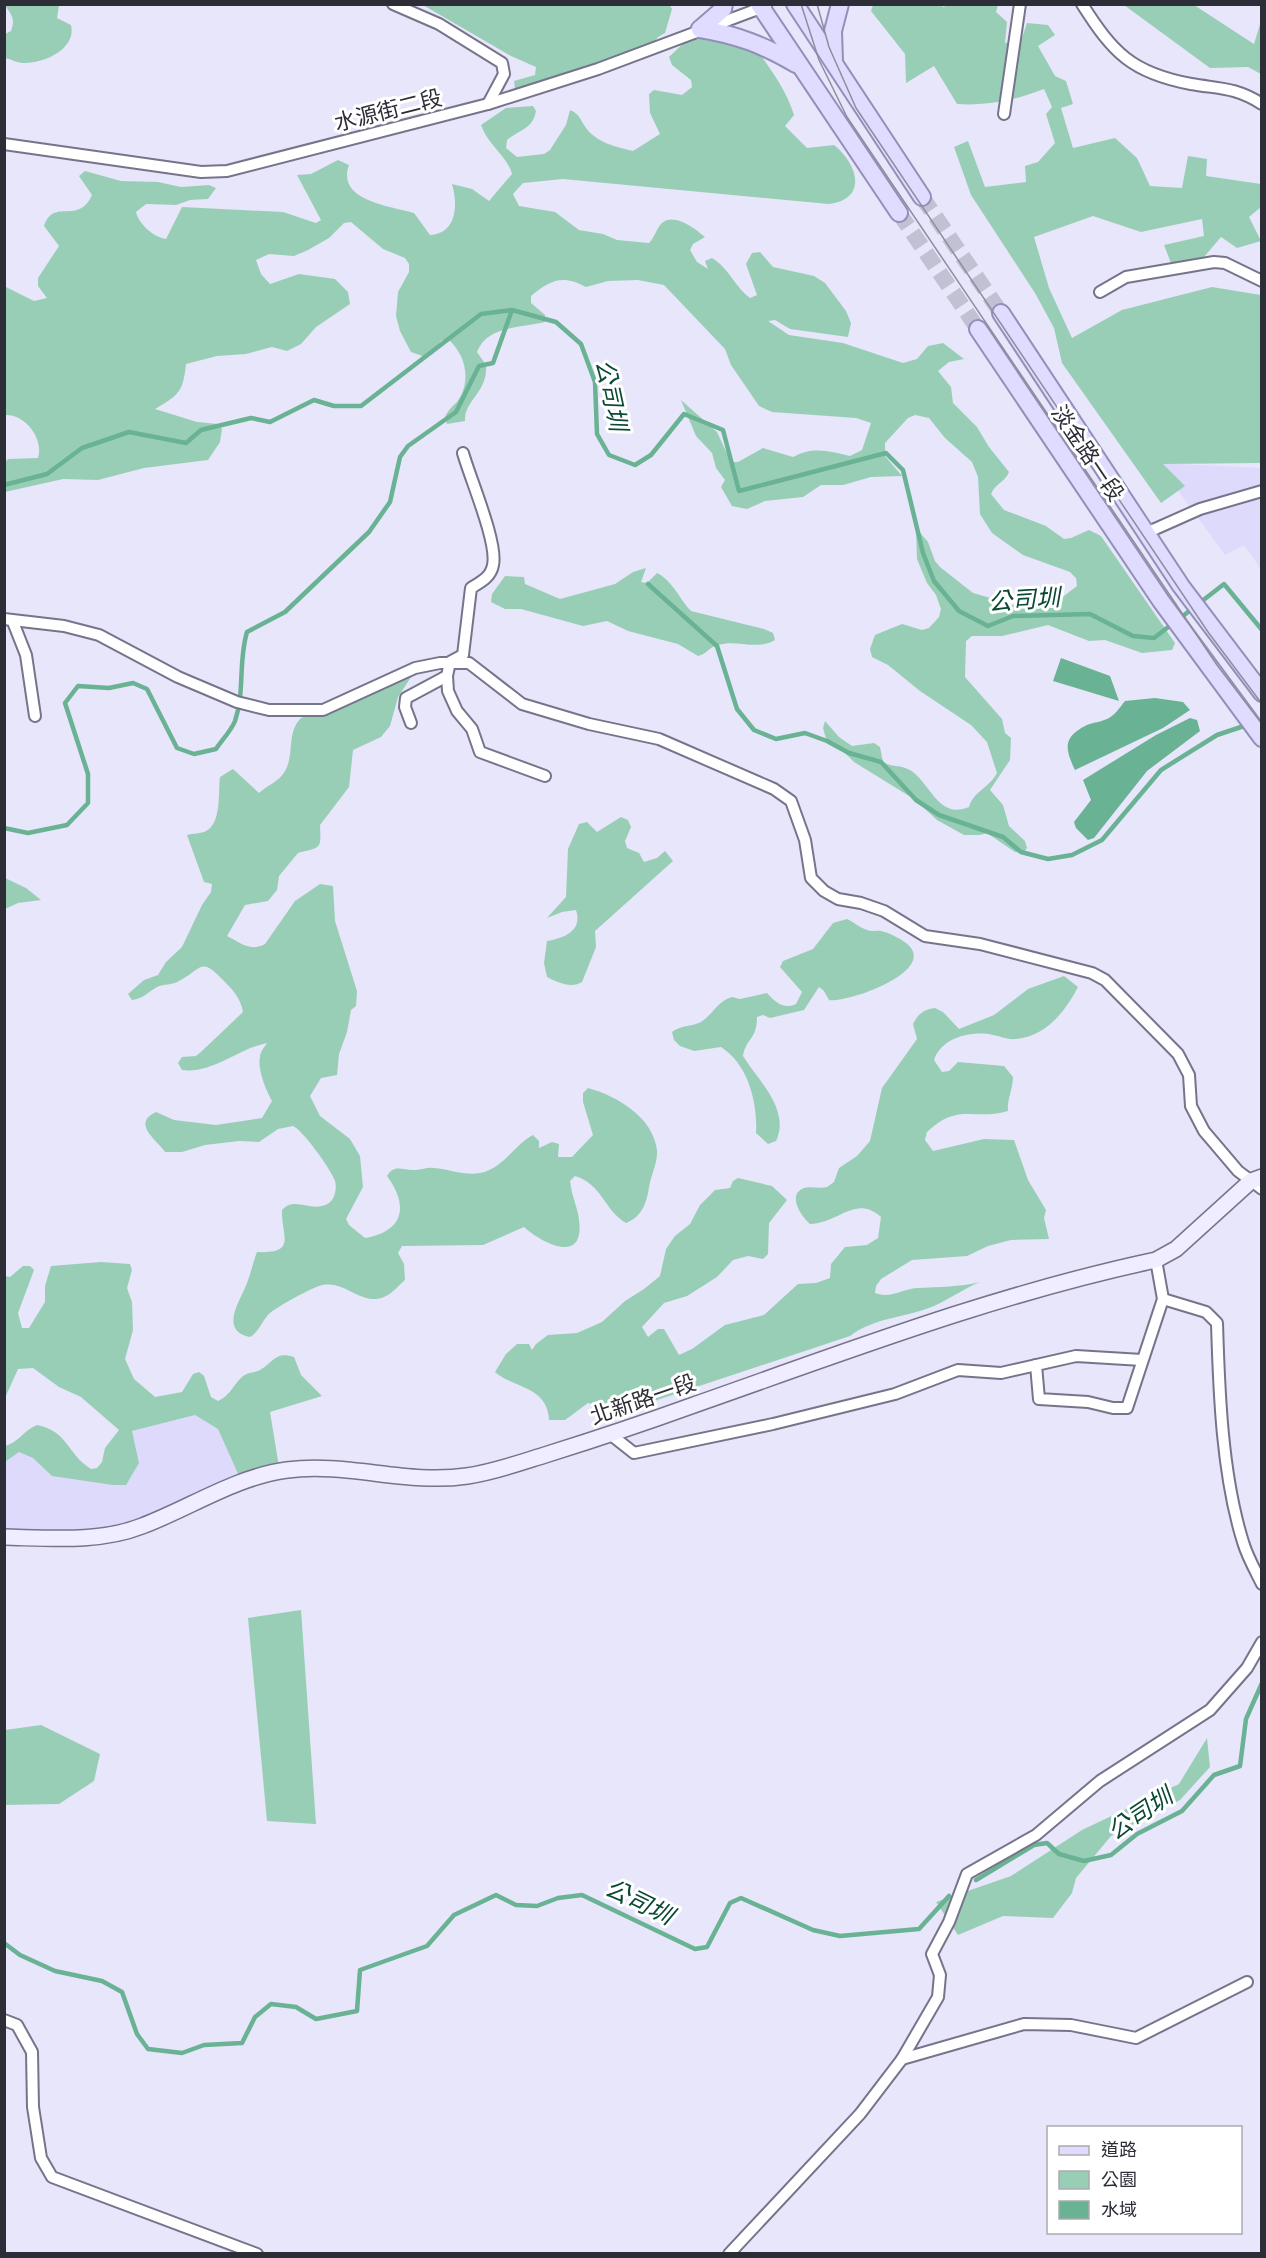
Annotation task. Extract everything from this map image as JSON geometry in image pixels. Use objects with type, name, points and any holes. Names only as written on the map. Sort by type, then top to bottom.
[{"type":"main road","points":[[700,29],[723,9],[724,4]]},
{"type":"main road","points":[[795,4],[922,197]]},
{"type":"main road","points":[[834,63],[833,31],[840,4]]},
{"type":"main road","points":[[763,5],[800,67],[899,213]]},
{"type":"main road","points":[[700,29],[734,34],[771,49],[800,67]]},
{"type":"main road","name":"淡金路一段","points":[[1001,313],[1181,586],[1261,692]]},
{"type":"main road","name":"淡金路一段","points":[[978,329],[1189,643],[1262,738]]},
{"type":"main road","name":"北新路一段","points":[[4,1537],[59,1538],[106,1535],[129,1530],[234,1485],[285,1470],[326,1468],[431,1477],[466,1476],[506,1467],[610,1434],[1010,1295],[1156,1260],[1176,1249],[1258,1182]]},
{"type":"street","points":[[393,4],[439,24],[502,63],[504,74],[488,104]]},
{"type":"street","points":[[1004,114],[1020,4]]},
{"type":"street","points":[[1083,4],[1105,40],[1136,67],[1188,83],[1243,92],[1262,104]]},
{"type":"street","name":"水源街二段","points":[[4,144],[201,172],[227,171],[488,104],[598,69],[763,5]]},
{"type":"street","points":[[1100,292],[1126,277],[1214,262],[1225,263],[1262,281]]},
{"type":"street","points":[[463,453],[471,483],[490,533],[494,564],[488,578],[471,588],[463,655],[450,663],[447,676],[448,691],[457,711],[472,729],[480,752],[545,776]]},
{"type":"street","points":[[1146,533],[1200,509],[1262,491]]},
{"type":"street","points":[[9,621],[64,626],[99,635],[178,677],[242,703],[269,710],[323,710],[415,668],[469,663],[522,704],[589,724],[659,739],[774,789],[790,801],[805,840],[811,878],[824,891],[838,899],[861,903],[884,911],[925,936],[980,944],[1092,973],[1106,980],[1178,1054],[1189,1075],[1191,1106],[1197,1118],[1238,1171],[1258,1182]]},
{"type":"street","points":[[9,621],[26,655],[35,716]]},
{"type":"street","points":[[411,723],[405,707],[406,698],[447,676]]},
{"type":"street","points":[[1036,1365],[1039,1399],[1088,1402],[1113,1408],[1127,1408],[1163,1299],[1156,1260]]},
{"type":"street","points":[[1163,1299],[1206,1312],[1217,1323],[1219,1391],[1227,1467],[1243,1542],[1262,1584]]},
{"type":"street","points":[[610,1434],[634,1454],[773,1424],[895,1394],[958,1370],[1001,1373],[1076,1356],[1142,1360]]},
{"type":"street","points":[[729,2253],[860,2114],[902,2059],[938,1997],[940,1975],[932,1954],[949,1922],[967,1874],[1036,1834],[1100,1781],[1210,1710],[1247,1668],[1262,1642]]},
{"type":"street","points":[[902,2059],[1024,2024],[1071,2025],[1136,2038],[1247,1982]]},
{"type":"street","points":[[4,2020],[17,2025],[32,2052],[33,2107],[41,2158],[52,2177],[257,2253]]},
{"type":"shaded area","points":[[1158,463],[1261,468],[1261,569],[1244,545],[1225,555]]},
{"type":"shaded area","points":[[195,1415],[218,1429],[243,1485],[203,1508],[118,1538],[5,1537],[5,1462],[19,1452],[33,1458],[52,1476],[139,1463],[132,1431]]},
{"type":"green space","points":[[669,4],[672,9],[665,33],[658,37],[650,49],[522,90],[515,89],[514,81],[535,75],[536,67],[511,56],[423,5]]},
{"type":"green space","points":[[941,4],[943,7],[951,4],[998,5],[996,12],[1007,22],[1005,43],[1021,41],[1027,23],[1048,25],[1055,35],[1038,46],[1055,76],[1066,81],[1073,104],[1061,108],[1073,148],[1115,138],[1137,158],[1150,186],[1182,188],[1188,156],[1207,159],[1206,176],[1261,184],[1261,207],[1249,217],[1261,241],[1237,248],[1221,237],[1204,257],[1171,263],[1164,245],[1204,236],[1202,219],[1141,232],[1093,216],[1034,237],[1049,288],[1072,338],[1122,310],[1212,287],[1261,295],[1261,463],[1163,464],[1185,486],[1161,503],[1062,363],[1054,328],[1035,293],[971,195],[954,147],[968,141],[985,187],[1026,182],[1025,166],[1038,162],[1055,143],[1046,114],[1052,107],[1044,89],[1002,101],[957,104],[934,66],[906,83],[905,54],[871,11],[873,5]]},
{"type":"green space","points":[[5,5],[59,5],[57,18],[71,25],[69,41],[57,53],[40,61],[21,63],[5,58],[5,34],[11,31],[13,23]]},
{"type":"green space","points":[[1124,5],[1194,5],[1254,44],[1261,21],[1261,74],[1248,67],[1210,68]]},
{"type":"green space","points":[[697,35],[755,47],[791,106],[794,115],[785,126],[807,148],[834,145],[849,161],[855,179],[850,195],[842,201],[829,204],[563,179],[523,183],[513,194],[519,206],[555,212],[579,230],[603,234],[617,240],[649,243],[662,223],[667,220],[679,220],[705,237],[693,244],[690,250],[697,262],[708,269],[705,261],[712,258],[718,262],[750,298],[757,295],[746,264],[752,253],[760,252],[773,267],[814,276],[825,283],[846,311],[851,323],[848,337],[790,329],[775,320],[768,321],[789,335],[843,343],[903,363],[917,359],[928,346],[943,343],[964,359],[949,362],[938,371],[951,387],[953,403],[977,427],[989,447],[1009,472],[991,494],[1004,510],[1046,526],[1064,539],[1089,530],[1101,536],[1175,643],[1172,650],[1142,653],[1105,640],[1089,641],[1048,625],[1002,636],[972,636],[966,641],[965,677],[1002,719],[1005,733],[1011,738],[1010,760],[990,790],[1003,805],[1009,826],[1025,841],[1027,848],[1023,853],[1015,852],[987,833],[964,835],[937,820],[914,799],[854,762],[842,750],[827,742],[823,728],[825,721],[839,737],[852,746],[874,743],[880,747],[883,762],[910,770],[942,804],[950,809],[958,810],[969,807],[974,797],[997,773],[987,742],[971,725],[920,691],[888,665],[872,657],[870,649],[875,635],[902,624],[922,630],[929,628],[939,617],[941,609],[936,595],[927,583],[917,559],[916,528],[928,542],[935,561],[940,567],[973,593],[994,599],[1005,606],[1060,599],[1077,586],[1076,578],[1070,572],[1023,555],[992,533],[980,514],[978,477],[972,462],[945,438],[929,418],[915,415],[908,418],[885,443],[885,456],[902,476],[871,477],[843,485],[821,485],[803,497],[765,501],[747,509],[732,506],[721,487],[725,480],[716,468],[712,453],[696,436],[681,400],[717,432],[731,462],[738,462],[763,448],[793,457],[814,451],[828,451],[850,456],[862,450],[871,423],[856,418],[772,412],[759,406],[731,365],[725,349],[664,285],[638,280],[608,281],[586,287],[564,280],[544,286],[531,296],[531,303],[545,315],[545,322],[497,332],[482,343],[477,352],[486,365],[483,383],[468,407],[465,421],[447,424],[445,417],[462,394],[464,386],[463,360],[448,339],[441,341],[433,353],[425,357],[411,352],[400,331],[396,316],[398,292],[409,272],[409,264],[405,258],[383,249],[351,222],[344,223],[329,238],[294,256],[269,254],[256,260],[261,274],[270,284],[299,274],[335,279],[348,292],[350,304],[316,327],[301,344],[287,351],[272,347],[246,354],[217,356],[186,364],[178,392],[155,409],[197,422],[218,424],[222,429],[220,442],[208,460],[144,468],[98,480],[63,479],[5,492],[5,462],[8,459],[38,458],[39,450],[35,435],[26,423],[19,418],[5,415],[4,286],[34,301],[47,298],[38,286],[38,278],[59,246],[44,226],[54,213],[73,211],[86,204],[92,195],[79,176],[85,171],[121,181],[158,182],[181,187],[209,185],[216,188],[208,199],[190,200],[176,205],[146,204],[136,212],[147,229],[156,236],[166,239],[182,207],[283,212],[316,223],[321,220],[297,175],[311,174],[338,160],[349,165],[347,177],[350,187],[358,194],[368,200],[414,213],[430,235],[439,233],[446,229],[453,217],[455,201],[452,184],[472,189],[489,201],[512,174],[481,125],[506,108],[533,106],[536,111],[532,122],[507,140],[506,148],[517,157],[544,154],[550,150],[566,125],[570,110],[578,115],[586,128],[596,137],[608,144],[633,151],[660,134],[650,113],[649,94],[654,90],[682,95],[692,87],[691,80],[672,65],[669,57],[690,37]]},
{"type":"green space","points":[[646,568],[641,582],[647,583],[657,573],[663,576],[691,611],[764,629],[773,633],[775,640],[760,645],[733,643],[718,645],[698,656],[678,644],[628,631],[607,621],[583,626],[521,609],[505,609],[491,602],[492,594],[505,576],[524,577],[525,584],[560,599],[615,584],[633,572]]},
{"type":"green space","points":[[415,671],[398,697],[390,726],[381,737],[353,750],[349,787],[320,825],[318,846],[298,853],[279,876],[277,890],[268,901],[245,905],[227,936],[250,947],[265,944],[295,901],[320,884],[333,886],[335,921],[357,991],[356,1006],[351,1010],[347,1032],[339,1054],[337,1075],[321,1078],[310,1096],[320,1116],[350,1139],[360,1156],[363,1187],[346,1219],[349,1225],[365,1238],[388,1230],[395,1223],[400,1207],[394,1187],[387,1176],[396,1169],[432,1168],[469,1174],[480,1173],[502,1162],[533,1135],[539,1141],[539,1148],[552,1142],[559,1144],[558,1157],[572,1157],[593,1135],[583,1102],[583,1093],[588,1088],[622,1102],[649,1128],[654,1138],[657,1155],[647,1198],[640,1213],[626,1223],[612,1211],[592,1185],[575,1176],[570,1181],[578,1216],[579,1234],[575,1243],[569,1247],[551,1244],[524,1227],[483,1245],[402,1246],[398,1253],[404,1264],[405,1280],[387,1296],[376,1299],[368,1298],[336,1286],[319,1286],[270,1313],[250,1337],[240,1333],[233,1321],[257,1252],[270,1252],[283,1246],[282,1210],[292,1204],[316,1207],[329,1203],[335,1193],[335,1181],[317,1151],[293,1126],[278,1129],[259,1142],[239,1141],[205,1145],[182,1152],[165,1152],[146,1127],[149,1117],[156,1112],[174,1120],[216,1125],[262,1118],[272,1101],[265,1086],[259,1062],[267,1043],[245,1050],[215,1065],[182,1070],[178,1063],[182,1057],[196,1056],[243,1012],[236,995],[216,973],[206,967],[197,969],[177,982],[157,987],[139,998],[132,1000],[128,994],[144,980],[158,975],[166,962],[182,947],[202,905],[211,892],[212,884],[204,882],[187,835],[206,831],[215,821],[220,777],[233,769],[259,793],[280,778],[285,771],[290,758],[294,730],[301,718]]},
{"type":"green space","points":[[621,817],[628,820],[631,827],[625,841],[627,848],[639,853],[644,862],[657,858],[665,851],[673,861],[595,931],[596,947],[582,982],[569,985],[555,981],[547,977],[544,963],[547,941],[560,938],[570,932],[577,923],[576,910],[547,918],[566,897],[568,849],[579,824],[587,822],[597,832]]},
{"type":"green space","points":[[5,878],[26,888],[41,900],[18,903],[5,909]]},
{"type":"green space","points":[[847,919],[864,929],[884,932],[904,941],[914,953],[911,964],[902,974],[888,983],[854,996],[829,1000],[819,987],[804,1010],[770,1018],[763,1015],[757,1017],[757,1025],[743,1056],[764,1085],[776,1107],[779,1129],[776,1141],[768,1144],[756,1133],[753,1097],[738,1063],[721,1047],[694,1051],[680,1046],[674,1040],[672,1032],[701,1022],[723,1001],[732,997],[740,999],[767,993],[784,1006],[796,1004],[802,992],[780,967],[783,961],[813,949],[833,923]]},
{"type":"green space","points":[[1064,976],[1078,987],[1061,1014],[1037,1033],[1016,1039],[984,1034],[967,1035],[958,1037],[943,1046],[934,1060],[942,1072],[949,1071],[958,1062],[1004,1066],[1013,1077],[1008,1111],[948,1117],[927,1132],[925,1140],[933,1151],[984,1139],[1014,1140],[1028,1180],[1046,1210],[1044,1218],[1049,1239],[1011,1240],[988,1246],[967,1256],[912,1260],[881,1279],[876,1286],[875,1293],[886,1295],[912,1289],[980,1282],[929,1308],[869,1325],[850,1336],[605,1417],[596,1405],[588,1403],[565,1420],[549,1420],[543,1400],[528,1389],[495,1372],[506,1354],[517,1344],[529,1344],[532,1350],[548,1335],[577,1333],[602,1322],[625,1301],[644,1289],[660,1276],[666,1249],[675,1236],[690,1224],[700,1205],[715,1190],[730,1188],[733,1181],[738,1178],[772,1186],[787,1200],[769,1223],[768,1254],[763,1259],[748,1256],[733,1260],[717,1277],[687,1296],[664,1303],[642,1327],[648,1337],[658,1329],[664,1329],[679,1355],[692,1349],[725,1325],[764,1315],[798,1284],[816,1283],[830,1278],[831,1264],[845,1247],[867,1245],[878,1238],[881,1217],[863,1208],[810,1224],[797,1206],[796,1196],[804,1188],[827,1187],[834,1182],[839,1168],[857,1156],[870,1141],[882,1088],[917,1039],[913,1024],[917,1017],[935,1008],[943,1012],[959,1029],[994,1015],[1028,989]]},
{"type":"green space","points":[[101,1262],[130,1264],[132,1270],[127,1288],[132,1302],[133,1330],[125,1359],[134,1379],[155,1397],[182,1392],[193,1374],[199,1372],[204,1376],[211,1397],[218,1401],[226,1396],[244,1375],[260,1370],[279,1356],[294,1357],[301,1375],[322,1396],[270,1412],[280,1473],[243,1485],[218,1429],[195,1415],[132,1431],[139,1463],[126,1485],[52,1476],[33,1458],[19,1452],[5,1462],[5,1446],[37,1425],[55,1432],[83,1463],[91,1469],[97,1468],[102,1462],[105,1448],[119,1430],[81,1397],[59,1387],[33,1368],[18,1369],[5,1398],[5,1276],[10,1277],[23,1266],[30,1266],[34,1270],[18,1313],[22,1328],[29,1328],[45,1302],[45,1286],[51,1266]]},
{"type":"green space","points":[[301,1610],[316,1824],[267,1821],[248,1618]]},
{"type":"green space","points":[[41,1725],[100,1754],[94,1781],[59,1804],[5,1805],[5,1730]]},
{"type":"green space","points":[[1207,1738],[1210,1767],[1180,1800],[1111,1836],[1076,1878],[1072,1893],[1053,1918],[1003,1916],[958,1935],[936,1902],[1011,1876],[1082,1830],[1179,1784]]},
{"type":"water","points":[[1061,658],[1110,676],[1119,701],[1053,681]]},
{"type":"water","points":[[1155,698],[1183,702],[1190,710],[1163,728],[1075,770],[1068,750],[1073,734],[1087,725],[1109,718],[1125,701]]},
{"type":"water","points":[[1190,718],[1197,720],[1200,731],[1147,771],[1094,838],[1088,840],[1076,828],[1074,822],[1091,800],[1083,780],[1156,735]]},
{"type":"waterway","points":[[4,485],[47,474],[82,448],[129,432],[186,443],[201,430],[251,418],[270,422],[314,400],[334,406],[361,406],[481,314],[512,310]]},
{"type":"waterway","name":"公司圳","points":[[4,828],[28,833],[67,825],[88,803],[88,774],[65,703],[78,686],[109,688],[133,683],[147,689],[177,748],[194,754],[216,749],[233,725],[238,710],[247,632],[285,612],[369,532],[390,502],[400,457],[408,446],[456,412],[479,366],[493,363],[512,310],[556,322],[581,344],[595,382],[597,434],[609,455],[635,465],[651,455],[684,414],[723,430],[739,491],[886,453],[903,470],[923,553],[934,581],[959,611],[988,626],[1013,616],[1090,614],[1133,636],[1154,638],[1172,624]]},
{"type":"waterway","points":[[648,584],[717,646],[737,709],[754,730],[776,739],[805,733],[827,741],[849,753],[881,762],[916,800],[939,815],[1003,837],[1021,852],[1048,859],[1072,855],[1102,840],[1161,770],[1217,735],[1262,720]]},
{"type":"waterway","name":"公司圳","points":[[1179,619],[1224,584],[1262,630]]},
{"type":"waterway","name":"公司圳","points":[[976,1880],[1034,1845],[1047,1843],[1059,1854],[1084,1861],[1111,1855],[1137,1834],[1182,1811],[1214,1775],[1240,1766],[1246,1719],[1262,1683]]},
{"type":"waterway","name":"公司圳","points":[[4,1943],[20,1955],[55,1971],[102,1981],[122,1992],[137,2034],[148,2049],[182,2053],[204,2045],[242,2043],[255,2017],[271,2004],[296,2007],[316,2019],[357,2011],[360,1970],[427,1946],[454,1915],[496,1895],[516,1905],[537,1906],[558,1898],[582,1895],[695,1949],[707,1947],[730,1903],[741,1898],[813,1930],[840,1936],[919,1929],[949,1896]]},
{"type":"tunnel","points":[[922,197],[1001,313]]},
{"type":"tunnel","points":[[899,213],[978,329]]},
{"type":"tram line","points":[[801,4],[819,60],[847,117],[1217,665],[1262,724]]},
{"type":"tram line","points":[[817,4],[829,47],[856,108],[1208,632],[1262,704]]}]
